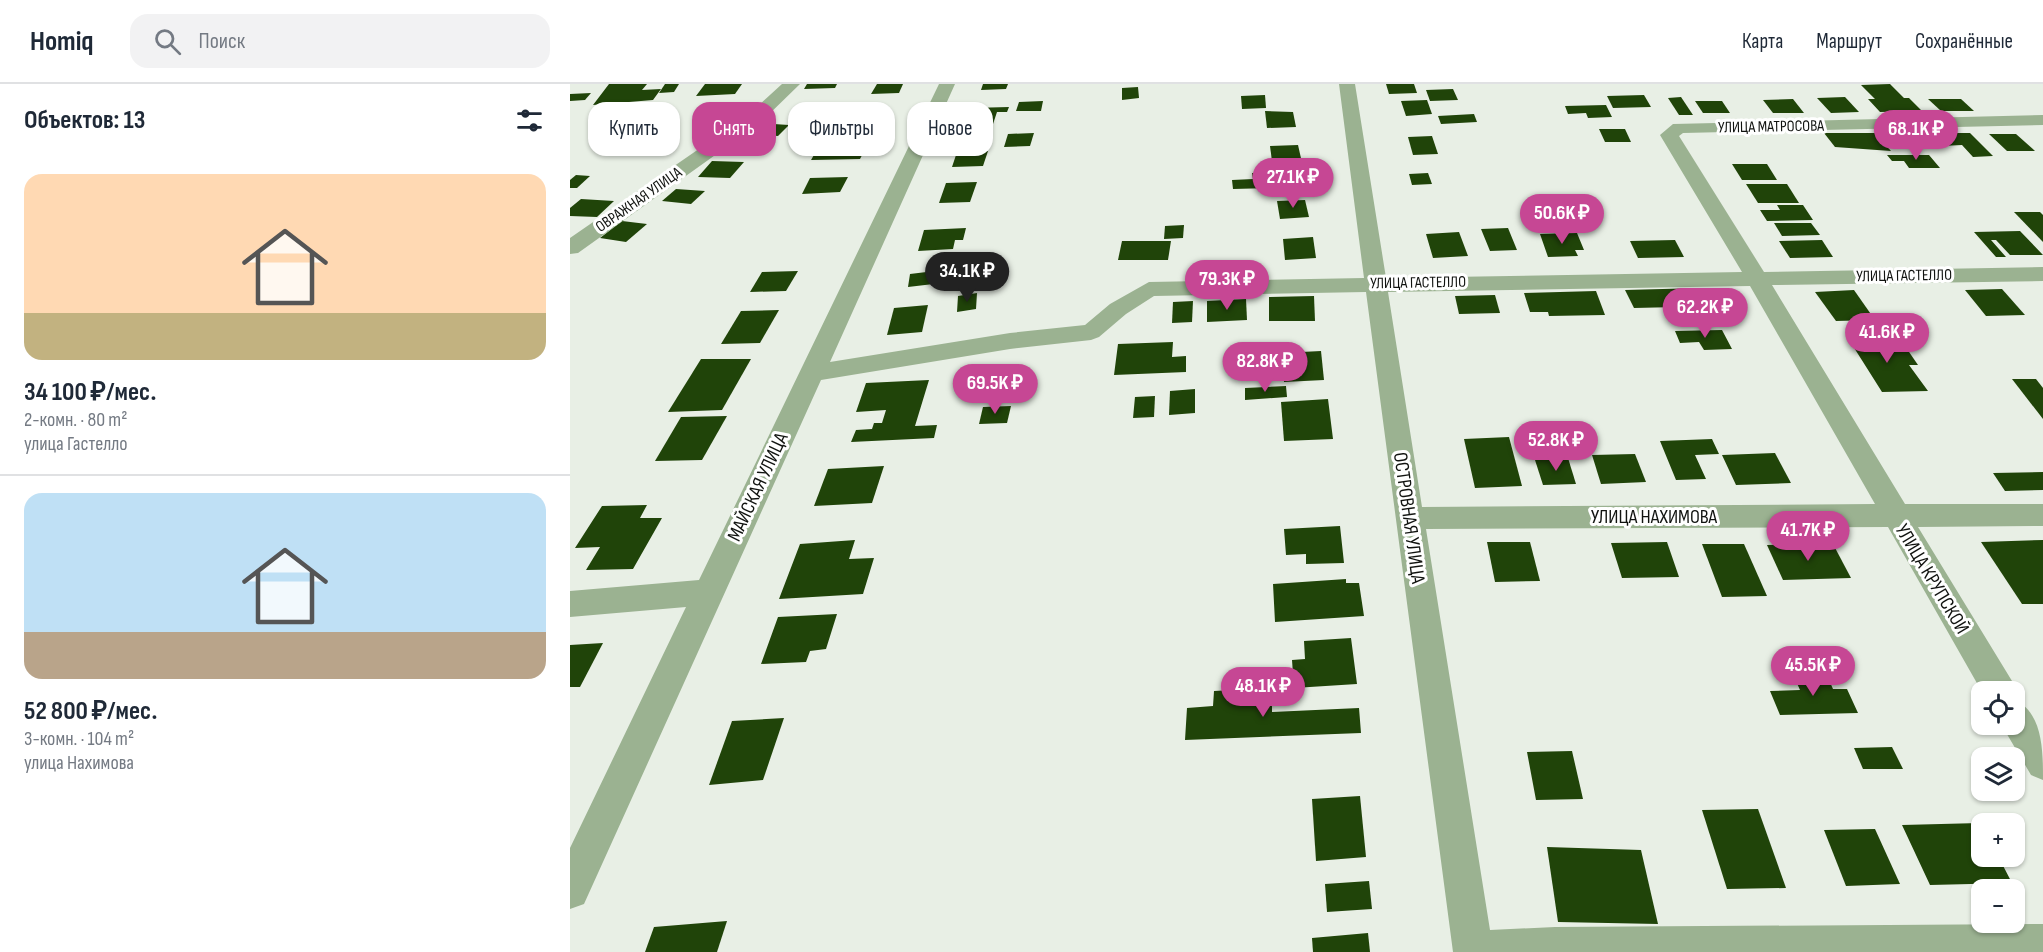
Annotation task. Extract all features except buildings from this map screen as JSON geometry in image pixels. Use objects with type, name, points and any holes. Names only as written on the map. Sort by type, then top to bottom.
[{"type":"street","name":"ОВРАЖНАЯ УЛИЦА","points":[[570,248],[579,234],[754,119],[792,84]]},
{"type":"street","name":"МАЙСКАЯ УЛИЦА","points":[[570,890],[947,84]]},
{"type":"street","name":"ОСТРОВНАЯ УЛИЦА","points":[[1347,84],[1408,518],[1473,951]]},
{"type":"street","name":"УЛИЦА МАТРОСОВА","points":[[1679,128],[2043,120]]},
{"type":"street","name":"УЛИЦА КРУПСКОЙ","points":[[1679,128],[1669,135],[1756,277],[1993,681]]},
{"type":"street","name":"УЛИЦА ГАСТЕЛЛО","points":[[811,373],[1010,341],[1090,333],[1118,309],[1149,289],[1756,277],[2043,274]]},
{"type":"street","name":"УЛИЦА НАХИМОВА","points":[[1408,518],[2043,515]]},
{"type":"street","points":[[570,604],[708,592]]},
{"type":"street","points":[[2025,733],[2043,763]]},
{"type":"street","points":[[1473,951],[1555,947],[2043,944]]}]
